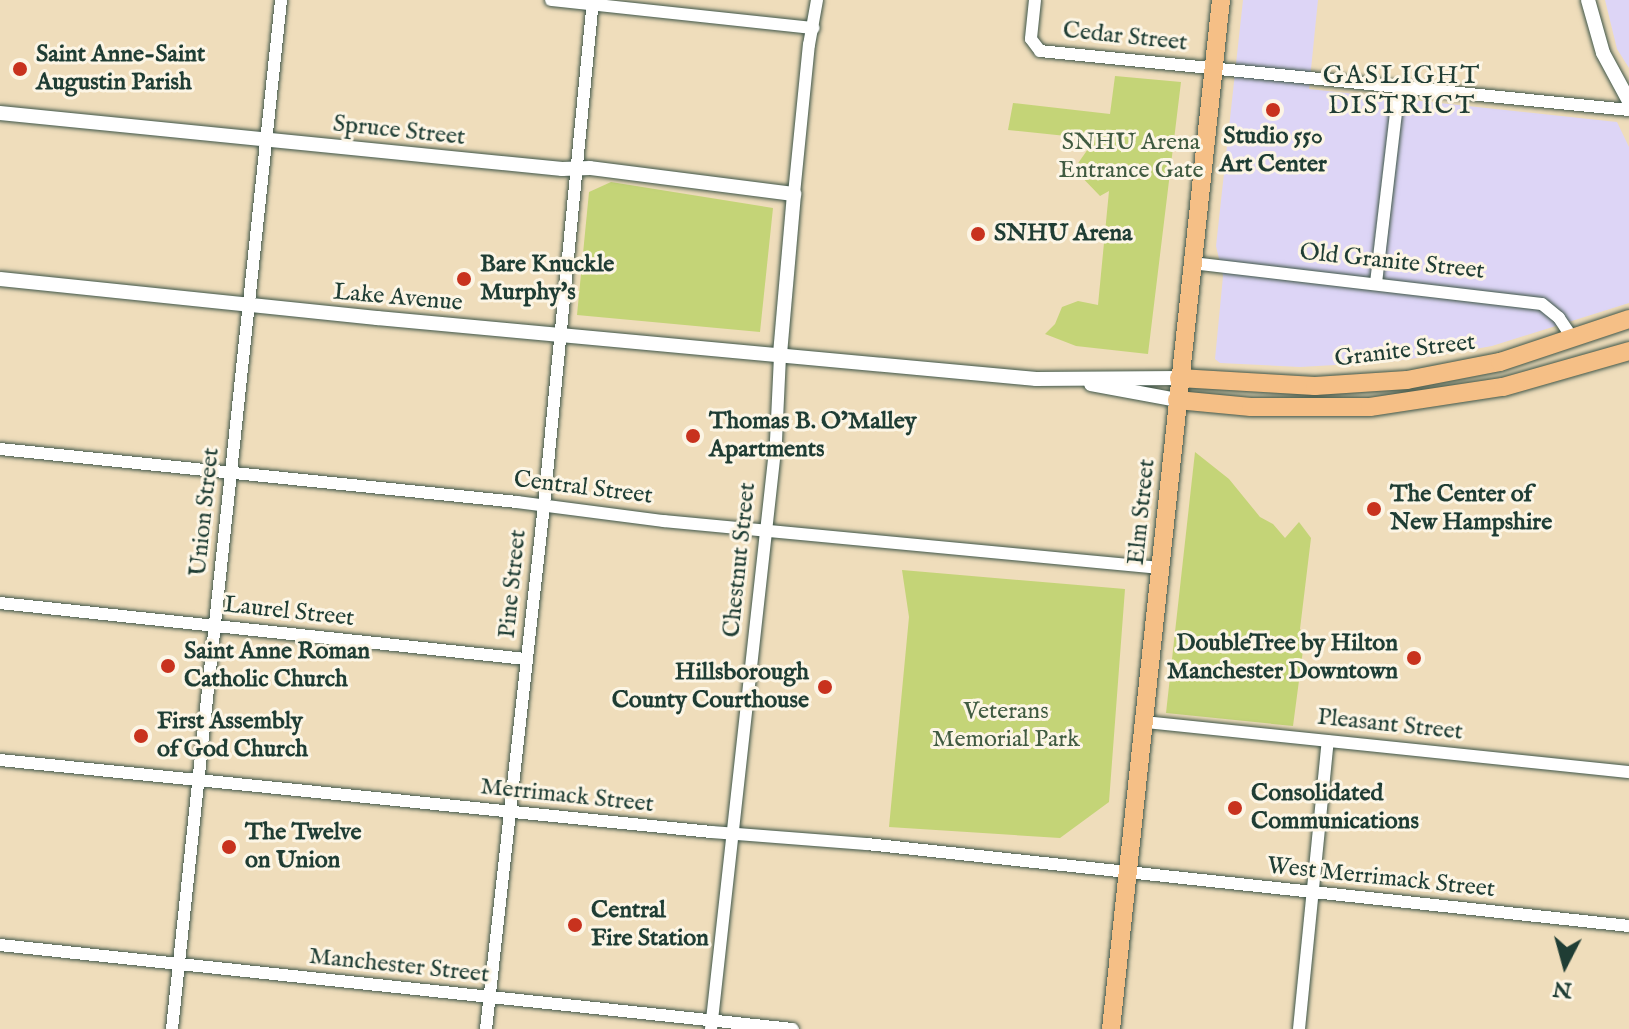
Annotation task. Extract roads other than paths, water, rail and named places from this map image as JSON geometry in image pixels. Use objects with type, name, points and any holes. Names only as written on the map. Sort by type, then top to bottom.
[{"type":"main road","name":"Elm Street","points":[[1111,1029],[1221,0]]},
{"type":"main road","name":"Granite Street","points":[[1179,378],[1315,386],[1407,380],[1500,362],[1629,319]]},
{"type":"main road","name":"Granite Street","points":[[1177,400],[1251,407],[1370,407],[1503,387],[1629,351]]},
{"type":"street","name":"Union Street","points":[[172,1029],[281,0]]},
{"type":"street","points":[[551,0],[593,2],[814,28]]},
{"type":"street","name":"Chestnut Street","points":[[711,1024],[776,441],[794,194],[809,45],[817,0]]},
{"type":"street","name":"Cedar Street","points":[[1035,0],[1031,39],[1034,47],[1055,53],[1629,110]]},
{"type":"street","points":[[1588,0],[1603,53],[1629,101]]},
{"type":"street","name":"Pine Street","points":[[486,1029],[544,505],[593,2]]},
{"type":"street","points":[[1376,283],[1399,87]]},
{"type":"street","name":"Spruce Street","points":[[0,113],[576,169],[794,194]]},
{"type":"street","name":"Old Granite Street","points":[[1192,263],[1542,304],[1559,318],[1572,337]]},
{"type":"street","name":"Lake Avenue","points":[[0,279],[249,306],[1079,381],[1179,378]]},
{"type":"street","name":"Lake Avenue","points":[[1079,381],[1121,392],[1177,400]]},
{"type":"street","name":"Central Street","points":[[0,449],[1160,568]]},
{"type":"street","name":"Laurel Street","points":[[0,603],[526,659]]},
{"type":"street","name":"Pleasant Street","points":[[1145,722],[1629,772]]},
{"type":"street","points":[[1299,1029],[1328,741]]},
{"type":"street","name":"Merrimack Street","points":[[0,760],[1129,874]]},
{"type":"street","name":"West Merrimack Street","points":[[1129,874],[1629,926]]},
{"type":"street","name":"Manchester Street","points":[[0,945],[711,1024],[793,1029]]},
{"type":"place","name":"Saint Anne-Saint Augustin Parish","points":[[20,69]]},
{"type":"place","name":"Studio 550 Art Center","points":[[1273,110]]},
{"type":"place","name":"SNHU Arena","points":[[978,234]]},
{"type":"place","name":"Bare Knuckle Murphy's","points":[[464,279]]},
{"type":"place","name":"Thomas B. O’Malley Apartments","points":[[693,436]]},
{"type":"place","name":"The Center of New Hampshire","points":[[1374,509]]},
{"type":"place","name":"DoubleTree by Hilton Manchester Downtown","points":[[1414,658]]},
{"type":"place","name":"Saint Anne Roman Catholic Church","points":[[168,666]]},
{"type":"place","name":"Hillsborough County Courthouse","points":[[825,687]]},
{"type":"place","name":"First Assembly of God Church","points":[[141,736]]},
{"type":"place","name":"Consolidated Communications","points":[[1235,808]]},
{"type":"place","name":"The Twelve on Union","points":[[229,847]]},
{"type":"place","name":"Central Fire Station","points":[[575,925]]},
{"type":"district","name":"GASLIGHT DISTRICT","points":[[1402,91]]},
{"type":"park label","name":"SNHU Arena Entrance Gate","points":[[1131,157]]},
{"type":"park label","name":"Veterans Memorial Park","points":[[1006,726]]}]
